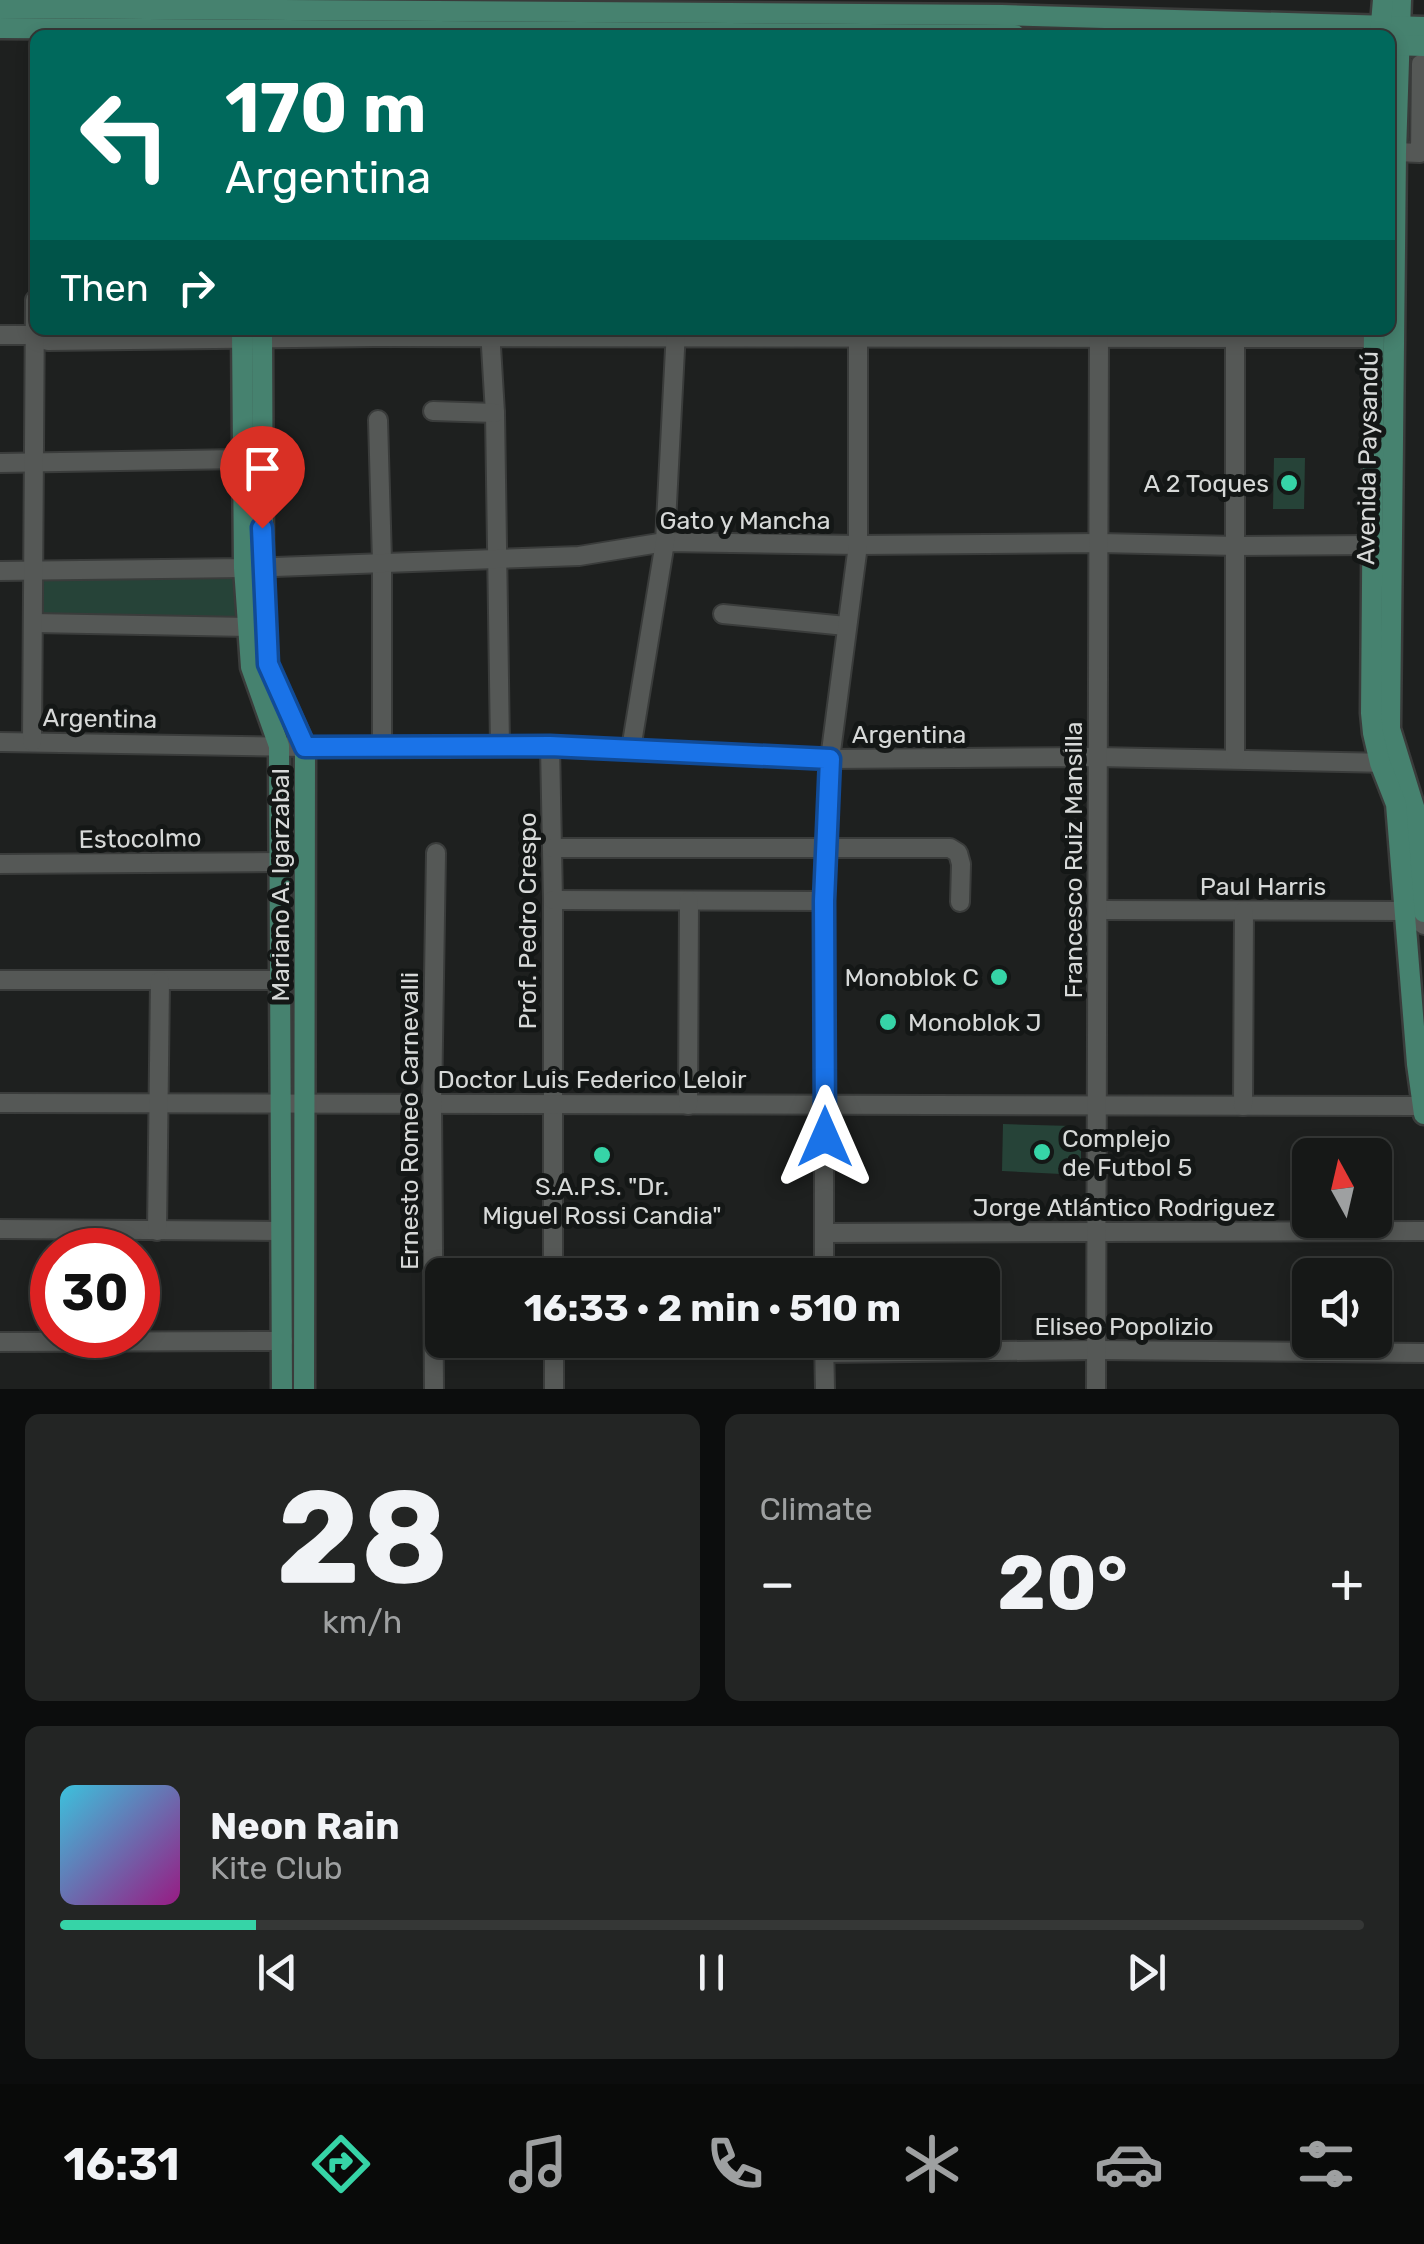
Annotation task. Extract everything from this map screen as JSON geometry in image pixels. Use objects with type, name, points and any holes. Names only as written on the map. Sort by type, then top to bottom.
[{"type":"main road","name":"Avenida Paysandú","points":[[1383,0],[1389,30]]},
{"type":"main road","name":"Avenida Paysandú","points":[[1391,30],[1400,0]]},
{"type":"main road","points":[[0,8],[227,5],[249,28]]},
{"type":"main road","points":[[249,28],[510,6],[809,30]]},
{"type":"main road","points":[[886,30],[978,17]]},
{"type":"main road","points":[[535,30],[688,20],[1002,17],[1282,30]]},
{"type":"main road","points":[[1395,34],[1424,26]]},
{"type":"main road","points":[[0,28],[30,31]]},
{"type":"main road","points":[[142,30],[299,30]]},
{"type":"main road","points":[[1395,37],[1424,46]]},
{"type":"main road","name":"Avenida Paysandú","points":[[1395,132],[1395,165]]},
{"type":"main road","name":"Mariano A. Igarzabal","points":[[252,335],[242,459],[253,567],[268,664],[305,747],[304,1389]]},
{"type":"main road","name":"Mariano A. Igarzabal","points":[[252,335],[251,667],[279,746],[282,1389]]},
{"type":"main road","name":"Avenida Paysandú","points":[[1374,335],[1372,733],[1414,810],[1417,1064],[1424,1109]]},
{"type":"main road","name":"Avenida Paysandú","points":[[1390,763],[1391,335]]},
{"type":"street","points":[[1396,152],[1420,153],[1424,63]]},
{"type":"street","points":[[0,335],[34,335],[48,341],[192,335]]},
{"type":"street","points":[[32,742],[34,335]]},
{"type":"street","points":[[490,335],[495,413],[500,746]]},
{"type":"street","points":[[631,749],[666,542],[676,335]]},
{"type":"street","points":[[824,1258],[824,901],[830,759],[858,546],[858,335]]},
{"type":"street","name":"Francesco Ruiz Mansilla","points":[[1096,1389],[1099,335]]},
{"type":"street","points":[[1145,335],[1328,335]]},
{"type":"street","points":[[1235,758],[1236,337]]},
{"type":"street","points":[[433,411],[495,413]]},
{"type":"street","points":[[378,420],[382,745]]},
{"type":"street","points":[[0,463],[242,459]]},
{"type":"street","name":"Gato y Mancha","points":[[0,572],[579,556],[666,542],[858,546],[1372,545]]},
{"type":"street","points":[[723,614],[846,626]]},
{"type":"street","points":[[34,622],[249,627]]},
{"type":"street","name":"Argentina","points":[[0,742],[550,746],[830,759],[1098,757],[1390,763]]},
{"type":"street","name":"Prof. Pedro Crespo","points":[[550,746],[554,900],[553,1258]]},
{"type":"street","points":[[552,848],[950,848],[958,853],[961,864],[960,902]]},
{"type":"street","name":"Ernesto Romeo Carnevalli","points":[[434,1389],[432,1104],[436,852]]},
{"type":"street","name":"Estocolmo","points":[[0,864],[280,862]]},
{"type":"street","points":[[554,900],[824,901]]},
{"type":"street","points":[[688,1104],[689,901]]},
{"type":"street","name":"Paul Harris","points":[[1098,910],[1414,912]]},
{"type":"street","points":[[1243,1106],[1244,911]]},
{"type":"street","points":[[1414,912],[1424,925]]},
{"type":"street","points":[[0,980],[281,980]]},
{"type":"street","points":[[156,1228],[160,981]]},
{"type":"street","name":"Doctor Luis Federico Leloir","points":[[0,1103],[1098,1104],[1424,1109]]},
{"type":"street","points":[[0,1229],[30,1229]]},
{"type":"street","points":[[160,1231],[280,1231]]},
{"type":"street","name":"Jorge Atlántico Rodriguez","points":[[824,1232],[1424,1231]]},
{"type":"street","points":[[0,1342],[283,1341]]},
{"type":"street","name":"Eliseo Popolizio","points":[[1000,1349],[1424,1353]]},
{"type":"street","points":[[554,1358],[554,1389]]},
{"type":"street","points":[[824,1358],[825,1389]]},
{"type":"green space","name":"A 2 Toques","points":[[1274,458],[1305,458],[1304,509],[1273,509]]},
{"type":"green space","points":[[42,578],[238,579],[239,619],[42,617]]},
{"type":"green space","name":"Complejo de Futbol 5","points":[[1003,1124],[1072,1126],[1081,1134],[1081,1175],[1002,1171]]},
{"type":"place","name":"A 2 Toques","points":[[1289,483]]},
{"type":"place","name":"Monoblok C","points":[[999,977]]},
{"type":"place","name":"Monoblok J","points":[[888,1022]]},
{"type":"place","name":"Complejo de Futbol 5","points":[[1042,1152]]},
{"type":"place","name":"S.A.P.S. \"Dr. Miguel Rossi Candia\"","points":[[602,1155]]},
{"type":"route","points":[[262,528],[268,664],[305,747],[550,746],[830,759],[824,901],[825,1137]]}]
